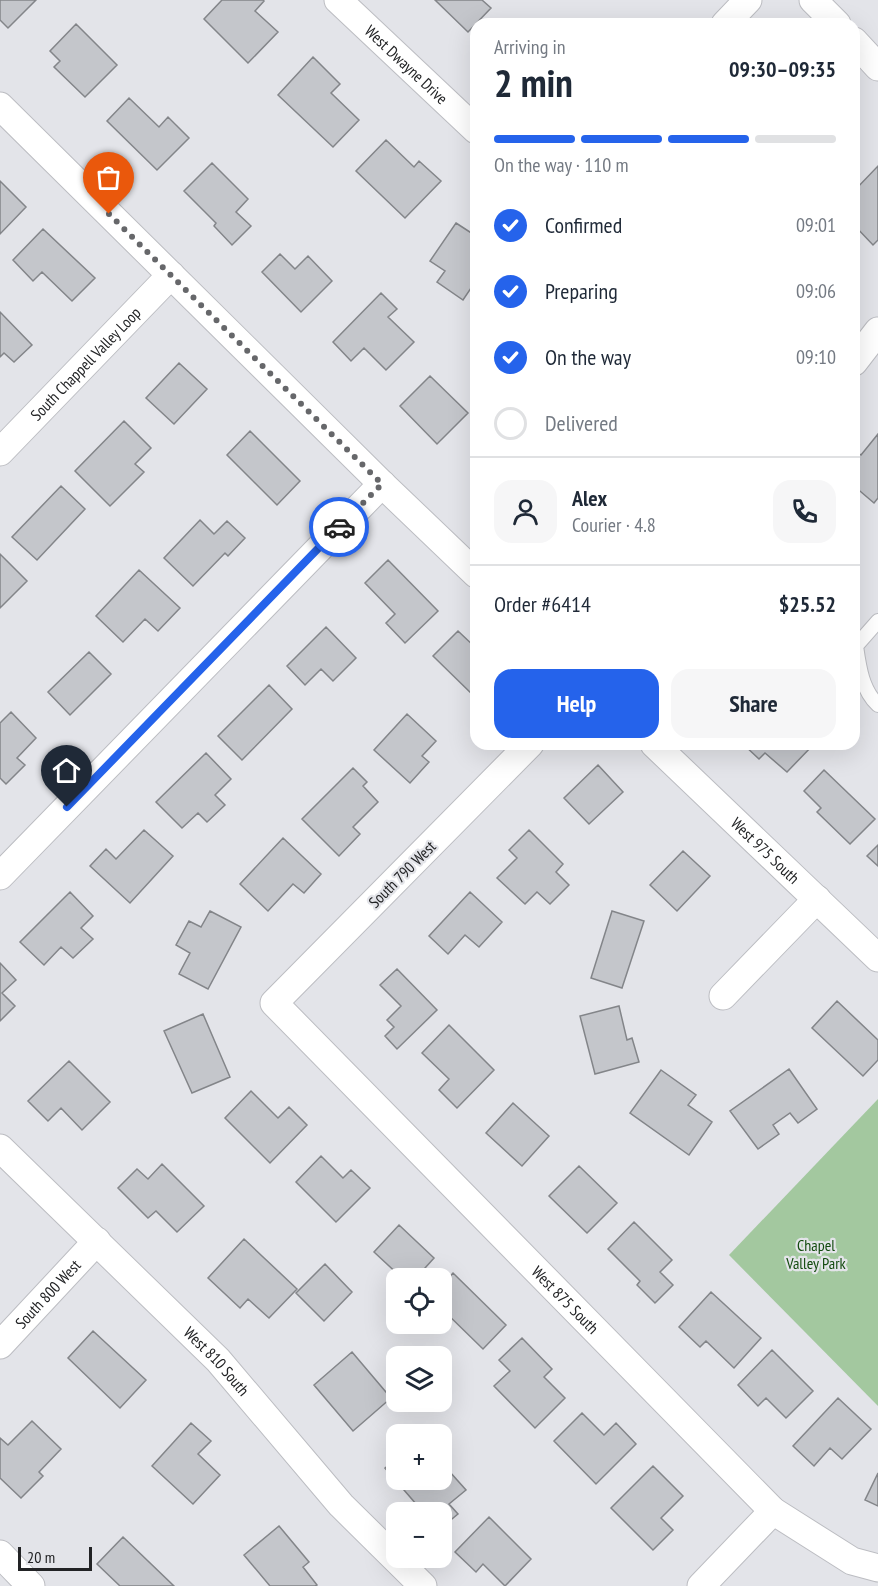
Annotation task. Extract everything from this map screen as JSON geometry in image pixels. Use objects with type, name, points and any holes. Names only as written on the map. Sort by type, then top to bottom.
[{"type":"street","name":"West Dwayne Drive","points":[[338,0],[470,124]]},
{"type":"street","points":[[731,18],[748,0]]},
{"type":"street","points":[[813,0],[831,18]]},
{"type":"street","points":[[860,48],[878,67]]},
{"type":"street","points":[[0,106],[382,484],[470,567]]},
{"type":"street","name":"South Chappell Valley Loop","points":[[0,452],[171,275]]},
{"type":"street","points":[[860,354],[878,332]]},
{"type":"street","points":[[0,876],[382,484]]},
{"type":"street","name":"South 790 West","points":[[274,1003],[524,750]]},
{"type":"street","name":"West 975 South","points":[[660,750],[878,958]]},
{"type":"street","points":[[723,996],[817,899]]},
{"type":"street","name":"West 875 South","points":[[274,1003],[773,1511],[852,1561],[878,1568]]},
{"type":"street","name":"West 810 South","points":[[0,1148],[218,1360],[341,1505],[423,1586]]},
{"type":"street","name":"South 800 West","points":[[0,1345],[97,1241]]},
{"type":"street","points":[[701,1586],[773,1511]]},
{"type":"street","points":[[0,1554],[31,1586]]},
{"type":"lane","points":[[860,641],[878,621]]},
{"type":"lane","points":[[860,672],[871,698],[878,705]]},
{"type":"green space","name":"Chapel Valley Park","points":[[878,1099],[878,1406],[729,1255]]},
{"type":"building","points":[[0,0],[36,0],[8,28],[0,20]]},
{"type":"building","points":[[222,0],[263,0],[255,11],[278,32],[248,63],[204,19]]},
{"type":"building","points":[[435,0],[482,0],[491,8],[481,18],[470,18],[468,32]]},
{"type":"building","points":[[76,24],[117,65],[85,97],[54,67],[60,61],[50,51]]},
{"type":"building","points":[[313,57],[340,84],[331,93],[359,120],[333,147],[278,95]]},
{"type":"building","points":[[129,98],[159,127],[168,117],[189,138],[157,170],[107,121]]},
{"type":"building","points":[[386,140],[414,167],[419,161],[441,181],[405,218],[356,171]]},
{"type":"building","points":[[212,163],[248,199],[236,212],[251,226],[232,245],[214,226],[216,223],[184,191]]},
{"type":"building","points":[[878,166],[878,240],[873,245],[860,231],[860,185]]},
{"type":"building","points":[[0,181],[26,207],[0,234]]},
{"type":"building","points":[[456,223],[470,232],[470,290],[463,300],[437,282],[445,271],[430,261]]},
{"type":"building","points":[[43,229],[95,278],[72,301],[42,272],[33,281],[13,260]]},
{"type":"building","points":[[280,254],[295,269],[308,256],[332,281],[301,312],[262,272]]},
{"type":"building","points":[[381,293],[397,309],[388,317],[414,342],[386,370],[364,348],[351,361],[333,342]]},
{"type":"building","points":[[0,312],[32,345],[14,362],[4,353],[0,357]]},
{"type":"building","points":[[179,363],[207,389],[174,424],[146,398]]},
{"type":"building","points":[[430,376],[468,413],[437,444],[400,406]]},
{"type":"building","points":[[124,421],[151,448],[135,464],[144,472],[110,506],[75,471]]},
{"type":"building","points":[[250,431],[300,481],[277,505],[227,455]]},
{"type":"building","points":[[878,434],[878,498],[874,503],[860,491],[861,455]]},
{"type":"building","points":[[61,486],[85,509],[37,560],[12,537]]},
{"type":"building","points":[[200,520],[214,534],[227,521],[245,538],[228,556],[225,553],[193,586],[164,558]]},
{"type":"building","points":[[0,554],[27,581],[0,608]]},
{"type":"building","points":[[388,560],[438,611],[405,643],[386,623],[395,614],[365,583]]},
{"type":"building","points":[[139,570],[180,608],[158,631],[145,619],[123,642],[96,616]]},
{"type":"building","points":[[326,627],[356,658],[333,681],[321,669],[305,685],[287,666]]},
{"type":"building","points":[[458,631],[470,642],[470,692],[433,656]]},
{"type":"building","points":[[89,652],[111,674],[70,715],[48,692]]},
{"type":"building","points":[[269,685],[292,709],[242,760],[218,736]]},
{"type":"building","points":[[11,712],[36,738],[17,758],[25,765],[6,784],[0,778],[0,723]]},
{"type":"building","points":[[407,714],[436,741],[422,756],[429,762],[410,783],[374,750]]},
{"type":"building","points":[[749,750],[808,750],[787,772],[765,753],[759,759]]},
{"type":"building","points":[[206,753],[231,779],[215,795],[225,805],[207,822],[198,813],[182,828],[156,802]]},
{"type":"building","points":[[598,765],[623,792],[589,824],[564,798]]},
{"type":"building","points":[[353,768],[367,782],[363,786],[378,802],[353,827],[360,834],[339,856],[302,819]]},
{"type":"building","points":[[824,770],[875,819],[850,844],[817,812],[821,808],[804,791]]},
{"type":"building","points":[[144,830],[173,856],[130,903],[90,866],[106,849],[116,859]]},
{"type":"building","points":[[529,830],[563,864],[556,872],[569,885],[550,904],[537,892],[525,904],[497,878],[517,858],[509,850]]},
{"type":"building","points":[[283,838],[321,874],[304,893],[293,884],[268,911],[240,884]]},
{"type":"building","points":[[878,845],[878,866],[867,856]]},
{"type":"building","points":[[683,851],[710,876],[677,911],[650,885]]},
{"type":"building","points":[[70,892],[93,916],[81,928],[93,939],[73,958],[61,947],[44,965],[20,942]]},
{"type":"building","points":[[470,892],[502,922],[479,947],[465,935],[448,954],[429,936]]},
{"type":"building","points":[[210,911],[241,927],[208,989],[179,974],[190,953],[176,945],[189,921],[201,927]]},
{"type":"building","points":[[612,911],[644,921],[622,988],[591,978]]},
{"type":"building","points":[[0,963],[16,980],[2,993],[15,1006],[0,1021]]},
{"type":"building","points":[[397,969],[437,1010],[397,1049],[385,1036],[394,1027],[387,1020],[401,1006],[380,985]]},
{"type":"building","points":[[837,1001],[878,1040],[878,1060],[863,1076],[812,1028]]},
{"type":"building","points":[[619,1006],[627,1040],[632,1038],[639,1062],[595,1074],[580,1016]]},
{"type":"building","points":[[203,1014],[230,1077],[192,1093],[164,1031]]},
{"type":"building","points":[[449,1025],[494,1070],[457,1108],[439,1090],[449,1079],[422,1053]]},
{"type":"building","points":[[69,1061],[110,1102],[82,1130],[61,1108],[48,1121],[28,1101]]},
{"type":"building","points":[[789,1069],[817,1109],[798,1123],[790,1113],[773,1125],[779,1134],[758,1149],[730,1111]]},
{"type":"building","points":[[661,1070],[696,1095],[688,1105],[712,1122],[689,1155],[630,1113]]},
{"type":"building","points":[[251,1091],[278,1118],[289,1107],[307,1125],[270,1163],[225,1118]]},
{"type":"building","points":[[513,1103],[549,1136],[522,1166],[486,1133]]},
{"type":"building","points":[[321,1156],[343,1178],[351,1170],[370,1188],[336,1222],[296,1182]]},
{"type":"building","points":[[162,1164],[204,1206],[177,1232],[156,1211],[148,1218],[118,1188],[137,1169],[148,1179]]},
{"type":"building","points":[[579,1166],[617,1203],[587,1233],[549,1196]]},
{"type":"building","points":[[634,1222],[672,1260],[660,1272],[673,1285],[655,1303],[637,1285],[640,1281],[608,1249]]},
{"type":"building","points":[[399,1225],[434,1258],[425,1268],[391,1268],[374,1252]]},
{"type":"building","points":[[244,1239],[297,1289],[269,1318],[248,1299],[240,1308],[208,1278]]},
{"type":"building","points":[[325,1264],[352,1292],[324,1321],[296,1293]]},
{"type":"building","points":[[452,1274],[506,1325],[483,1349],[452,1319]]},
{"type":"building","points":[[711,1292],[761,1338],[734,1368],[706,1341],[700,1347],[679,1327]]},
{"type":"building","points":[[93,1331],[146,1380],[120,1408],[68,1358]]},
{"type":"building","points":[[522,1338],[552,1369],[544,1377],[565,1398],[535,1428],[494,1386],[510,1371],[499,1360]]},
{"type":"building","points":[[772,1350],[813,1391],[786,1418],[766,1398],[758,1406],[738,1385]]},
{"type":"building","points":[[352,1352],[386,1392],[386,1402],[353,1431],[314,1385]]},
{"type":"building","points":[[838,1398],[871,1429],[842,1459],[830,1448],[814,1466],[793,1446]]},
{"type":"building","points":[[582,1413],[604,1435],[616,1423],[636,1444],[596,1484],[554,1441]]},
{"type":"building","points":[[32,1421],[61,1449],[39,1472],[43,1476],[21,1498],[0,1478],[0,1438],[8,1445]]},
{"type":"building","points":[[191,1423],[211,1441],[198,1454],[220,1475],[193,1504],[152,1466]]},
{"type":"building","points":[[653,1466],[683,1496],[661,1518],[673,1530],[653,1550],[611,1508]]},
{"type":"building","points":[[878,1473],[878,1506],[865,1500]]},
{"type":"building","points":[[452,1474],[466,1490],[451,1502],[414,1502],[404,1490],[452,1490]]},
{"type":"building","points":[[452,1507],[458,1514],[452,1519]]},
{"type":"building","points":[[489,1517],[531,1559],[505,1586],[483,1564],[476,1572],[455,1552]]},
{"type":"building","points":[[279,1526],[309,1562],[303,1567],[317,1585],[270,1586],[244,1555]]},
{"type":"building","points":[[123,1537],[174,1586],[120,1586],[97,1564]]},
{"type":"way so far","points":[[109,214],[382,484],[339,527]]},
{"type":"route","points":[[67,807],[339,527]]}]
